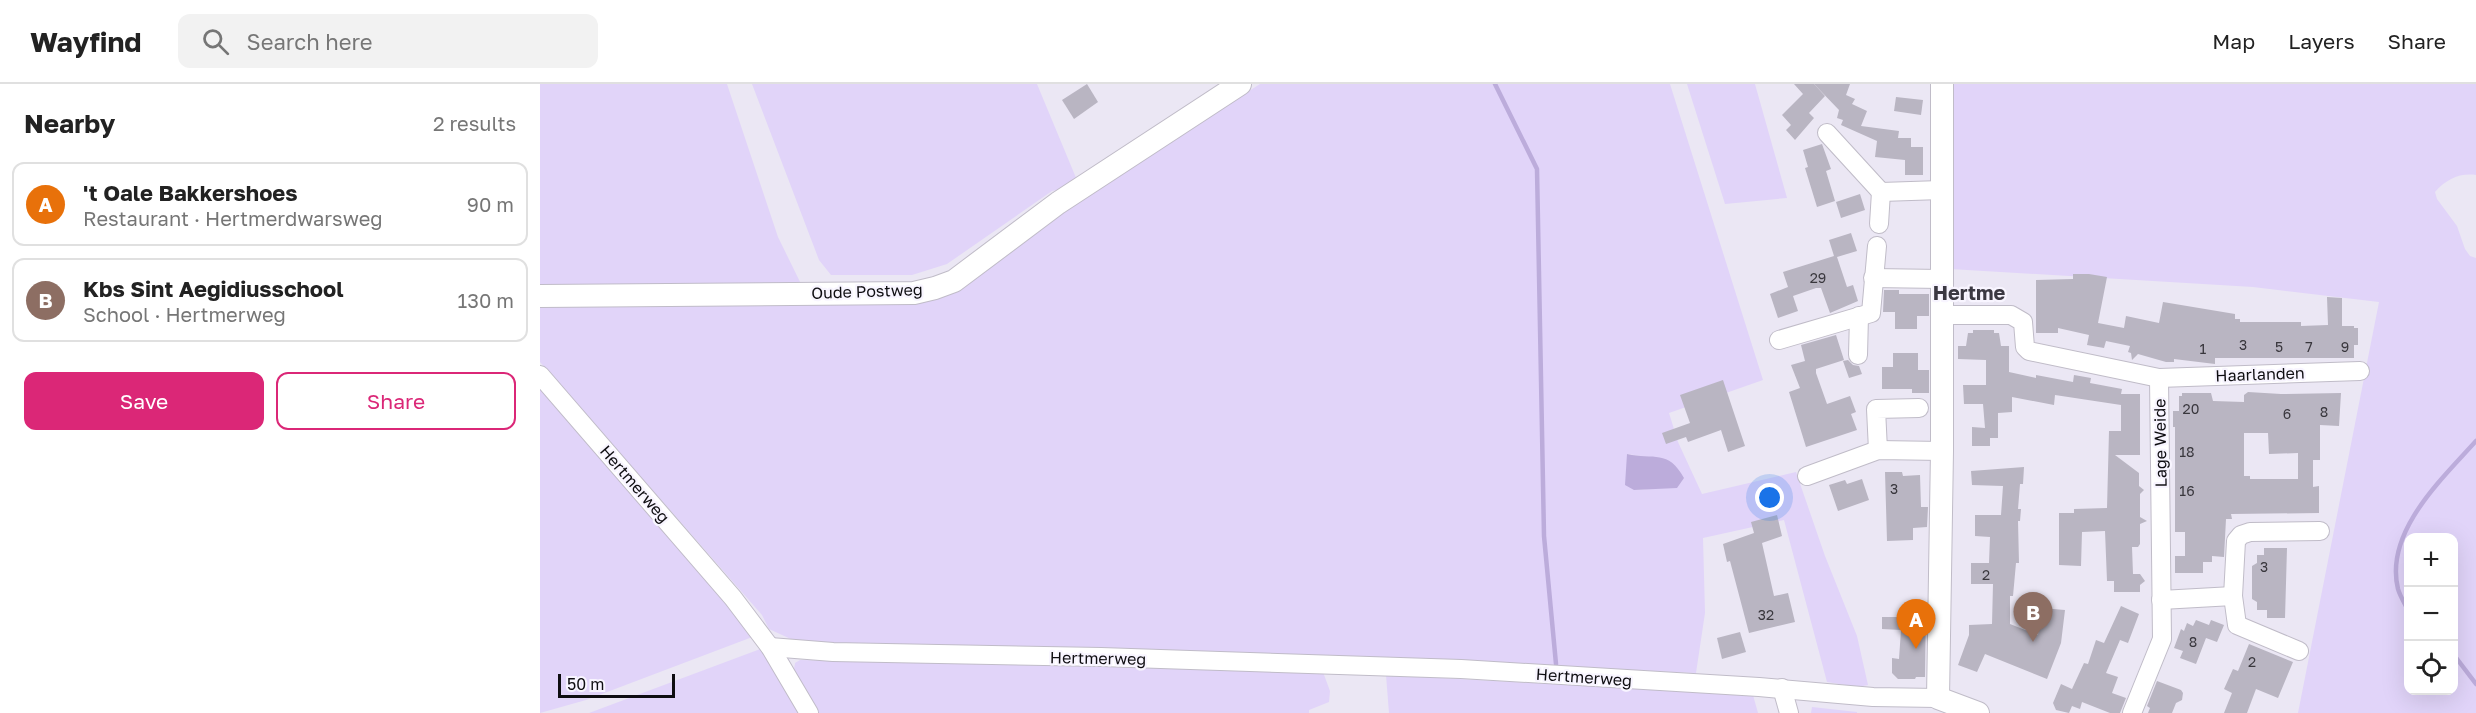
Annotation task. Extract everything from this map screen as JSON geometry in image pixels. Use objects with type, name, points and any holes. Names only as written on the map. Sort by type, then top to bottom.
[{"type":"street","name":"Oude Postweg","points":[[540,296],[914,293],[935,288],[954,281],[1058,203],[1240,84]]},
{"type":"street","points":[[1938,698],[1942,451],[1942,84]]},
{"type":"street","points":[[1827,133],[1881,192],[1879,224]]},
{"type":"street","points":[[1881,192],[1941,190]]},
{"type":"street","points":[[1779,340],[1871,313],[1877,246]]},
{"type":"street","points":[[1873,278],[1941,279]]},
{"type":"street","name":"Lage Weide","points":[[1941,315],[2011,315],[2024,322],[2025,347],[2029,351],[2159,378],[2162,639],[2132,713]]},
{"type":"street","points":[[1858,355],[1859,316]]},
{"type":"street","name":"Haarlanden","points":[[2159,378],[2360,371]]},
{"type":"street","name":"Hertmerweg","points":[[540,375],[733,598],[770,647],[833,652],[1101,657],[1461,669],[1782,688],[1873,697],[1938,698],[1978,713]]},
{"type":"street","points":[[1878,450],[1876,409],[1919,408]]},
{"type":"street","points":[[1807,476],[1878,450],[1942,451]]},
{"type":"street","points":[[2299,651],[2238,625],[2234,596],[2236,541],[2241,535],[2250,532],[2320,531]]},
{"type":"street","points":[[2161,600],[2234,596]]},
{"type":"street","points":[[770,647],[809,713]]},
{"type":"street","points":[[1782,688],[1788,713]]},
{"type":"shaded area","points":[[540,84],[727,84],[778,237],[803,288],[540,290]]},
{"type":"shaded area","points":[[752,84],[1037,84],[1079,185],[1052,191],[947,264],[912,275],[831,275],[819,260]]},
{"type":"shaded area","points":[[1260,84],[1670,84],[1763,380],[1669,413],[1678,442],[1702,494],[1796,472],[1825,556],[1857,636],[1868,685],[1858,687],[1827,682],[1784,520],[1703,538],[1705,613],[1696,673],[1273,654],[897,650],[793,640],[769,629],[762,615],[540,362],[540,303],[923,302]],"holes":[[[1627,454],[1648,457],[1677,487],[1634,490],[1627,473]]]},
{"type":"shaded area","points":[[1687,84],[1755,84],[1787,198],[1725,204]]},
{"type":"shaded area","points":[[1950,84],[2476,84],[2476,175],[2454,178],[2435,192],[2437,199],[2457,226],[2465,249],[2470,256],[2476,258],[2476,713],[2298,713],[2379,302],[2253,287],[1950,269]]},
{"type":"shaded area","points":[[540,388],[755,636],[586,700],[540,713]]},
{"type":"shaded area","points":[[1627,454],[1666,459],[1678,469],[1684,478],[1677,488],[1634,490],[1625,485]]},
{"type":"shaded area","points":[[763,648],[804,713],[589,713]]},
{"type":"shaded area","points":[[800,660],[1323,672],[1330,691],[1329,702],[1309,710],[1309,713],[816,713],[793,675],[795,663]]},
{"type":"shaded area","points":[[1386,675],[1753,695],[1758,713],[1389,713]]},
{"type":"shaded area","points":[[1812,707],[1857,712],[1857,713],[1811,713]]},
{"type":"building","points":[[1087,84],[1098,102],[1074,119],[1062,100]]},
{"type":"building","points":[[1794,84],[1814,84],[1825,96],[1809,113],[1814,118],[1795,140],[1786,130],[1791,125],[1782,115],[1803,94]]},
{"type":"building","points":[[1814,84],[1850,84],[1846,95],[1855,99],[1852,104],[1867,111],[1861,126],[1899,131],[1898,138],[1911,138],[1911,147],[1923,147],[1923,175],[1905,175],[1905,160],[1875,157],[1877,141],[1841,125],[1843,120],[1837,118],[1839,110]]},
{"type":"building","points":[[1896,97],[1923,100],[1921,115],[1894,111]]},
{"type":"building","points":[[1822,144],[1831,169],[1826,171],[1835,201],[1817,207],[1805,168],[1808,167],[1803,150]]},
{"type":"building","points":[[1860,194],[1865,210],[1841,218],[1836,202]]},
{"type":"building","points":[[1851,233],[1857,251],[1837,257],[1847,287],[1853,285],[1858,301],[1830,313],[1821,288],[1816,288],[1793,296],[1798,311],[1778,318],[1770,294],[1788,287],[1783,272],[1834,256],[1829,240]]},
{"type":"building","points":[[2073,274],[2107,277],[2098,323],[2124,328],[2126,316],[2159,323],[2163,302],[2235,314],[2235,319],[2240,319],[2240,322],[2301,322],[2301,326],[2328,325],[2327,297],[2342,298],[2342,326],[2358,328],[2358,345],[2354,345],[2354,358],[2215,358],[2215,364],[2174,359],[2174,362],[2166,362],[2138,354],[2132,360],[2131,353],[2128,352],[2130,346],[2106,341],[2104,348],[2087,345],[2089,335],[2058,328],[2058,333],[2036,333],[2036,280],[2073,279]]},
{"type":"building","points":[[1884,290],[1899,290],[1899,294],[1929,294],[1929,316],[1917,316],[1917,329],[1895,329],[1895,312],[1883,312]]},
{"type":"building","points":[[1973,330],[1994,330],[1994,333],[1999,333],[2001,346],[2009,346],[2009,372],[2073,382],[2074,375],[2091,378],[2090,383],[2122,389],[2121,394],[2140,394],[2140,455],[2115,455],[2139,473],[2139,486],[2144,490],[2140,494],[2140,517],[2147,521],[2140,524],[2140,544],[2138,547],[2132,547],[2133,574],[2140,574],[2145,581],[2140,585],[2140,592],[2114,592],[2114,581],[2107,581],[2105,531],[2082,532],[2081,566],[2059,565],[2059,513],[2074,513],[2074,509],[2107,508],[2109,431],[2121,431],[2121,405],[2055,395],[2054,405],[2012,397],[2012,412],[1998,413],[1998,438],[1990,438],[1990,446],[1972,446],[1972,427],[1985,428],[1983,404],[1964,404],[1963,385],[1986,385],[1986,360],[1958,359],[1958,346],[1966,346],[1968,333],[1973,333]]},
{"type":"building","points":[[1836,335],[1844,360],[1816,369],[1816,373],[1827,404],[1850,396],[1856,412],[1851,414],[1857,430],[1806,447],[1789,392],[1800,388],[1791,365],[1805,361],[1801,345]]},
{"type":"building","points":[[1893,353],[1918,353],[1918,370],[1929,370],[1929,393],[1912,393],[1912,389],[1882,389],[1882,367],[1893,367]]},
{"type":"building","points":[[1848,360],[1853,365],[1859,366],[1862,374],[1849,378],[1843,361]]},
{"type":"building","points":[[1723,380],[1745,446],[1728,452],[1721,430],[1688,442],[1686,437],[1666,444],[1662,433],[1690,423],[1680,395]]},
{"type":"building","points":[[2248,392],[2341,393],[2339,426],[2320,425],[2320,460],[2313,460],[2313,487],[2319,486],[2319,513],[2231,514],[2232,519],[2226,519],[2224,557],[2212,556],[2212,562],[2203,562],[2203,573],[2175,573],[2175,556],[2185,556],[2185,532],[2175,532],[2173,411],[2179,411],[2179,396],[2182,396],[2182,393],[2211,393],[2213,401],[2244,402],[2244,395]],"holes":[[[2244,433],[2268,433],[2269,454],[2298,453],[2298,479],[2250,479],[2250,476],[2244,476]]]},
{"type":"building","points":[[2024,467],[2018,509],[2021,509],[2020,521],[2018,521],[2019,563],[2016,563],[2013,596],[2010,596],[2010,624],[2038,635],[2041,608],[2065,610],[2061,643],[2047,679],[1985,654],[1977,672],[1958,665],[1969,635],[1969,625],[1992,624],[1993,584],[1971,584],[1971,563],[1989,563],[1990,537],[1975,536],[1975,515],[2001,515],[2003,486],[1972,485],[1971,471]]},
{"type":"building","points":[[1885,472],[1902,472],[1903,476],[1920,475],[1921,507],[1928,507],[1927,527],[1913,528],[1913,540],[1887,541]]},
{"type":"building","points":[[1862,479],[1869,500],[1838,511],[1829,485],[1845,480],[1847,484]]},
{"type":"building","points":[[1777,515],[1782,536],[1762,543],[1774,596],[1788,593],[1795,622],[1749,633],[1730,561],[1727,562],[1723,544],[1754,533],[1751,522]]},
{"type":"building","points":[[2264,548],[2287,548],[2285,618],[2267,618],[2267,610],[2257,610],[2257,602],[2252,599],[2252,566],[2257,563],[2257,555],[2264,555]]},
{"type":"building","points":[[1907,603],[1926,603],[1925,677],[1898,679],[1892,673],[1892,658],[1899,659],[1901,630],[1882,629],[1882,617],[1907,617]]},
{"type":"building","points":[[2121,606],[2139,614],[2128,643],[2120,640],[2106,673],[2118,677],[2112,693],[2126,698],[2120,713],[2110,713],[2082,702],[2080,709],[2072,706],[2069,713],[2056,710],[2053,703],[2061,684],[2072,689],[2084,663],[2088,664],[2096,640],[2104,643]]},
{"type":"building","points":[[2196,620],[2209,625],[2211,620],[2224,625],[2217,642],[2206,638],[2196,664],[2180,658],[2183,651],[2174,648],[2181,629],[2184,631],[2187,623],[2193,626]]},
{"type":"building","points":[[1740,632],[1746,652],[1722,659],[1717,638]]},
{"type":"building","points":[[2249,644],[2293,662],[2278,698],[2256,689],[2247,713],[2224,713],[2232,693],[2224,689],[2233,669],[2238,671]]},
{"type":"building","points":[[2157,681],[2181,690],[2183,693],[2182,700],[2176,703],[2172,713],[2148,713],[2150,708],[2147,706]]},
{"type":"waterway","points":[[1495,84],[1537,169],[1544,536],[1556,664]]},
{"type":"waterway","points":[[2404,603],[2398,589],[2396,568],[2400,547],[2408,527],[2433,489],[2476,441]]},
{"type":"waterway","points":[[2458,660],[2476,684]]},
{"type":"place","name":"Kbs Sint Aegidiusschool","points":[[2033,642]]},
{"type":"place","name":"'t Oale Bakkershoes","points":[[1916,649]]},
{"type":"district","name":"Hertme","points":[[1969,293]]}]
